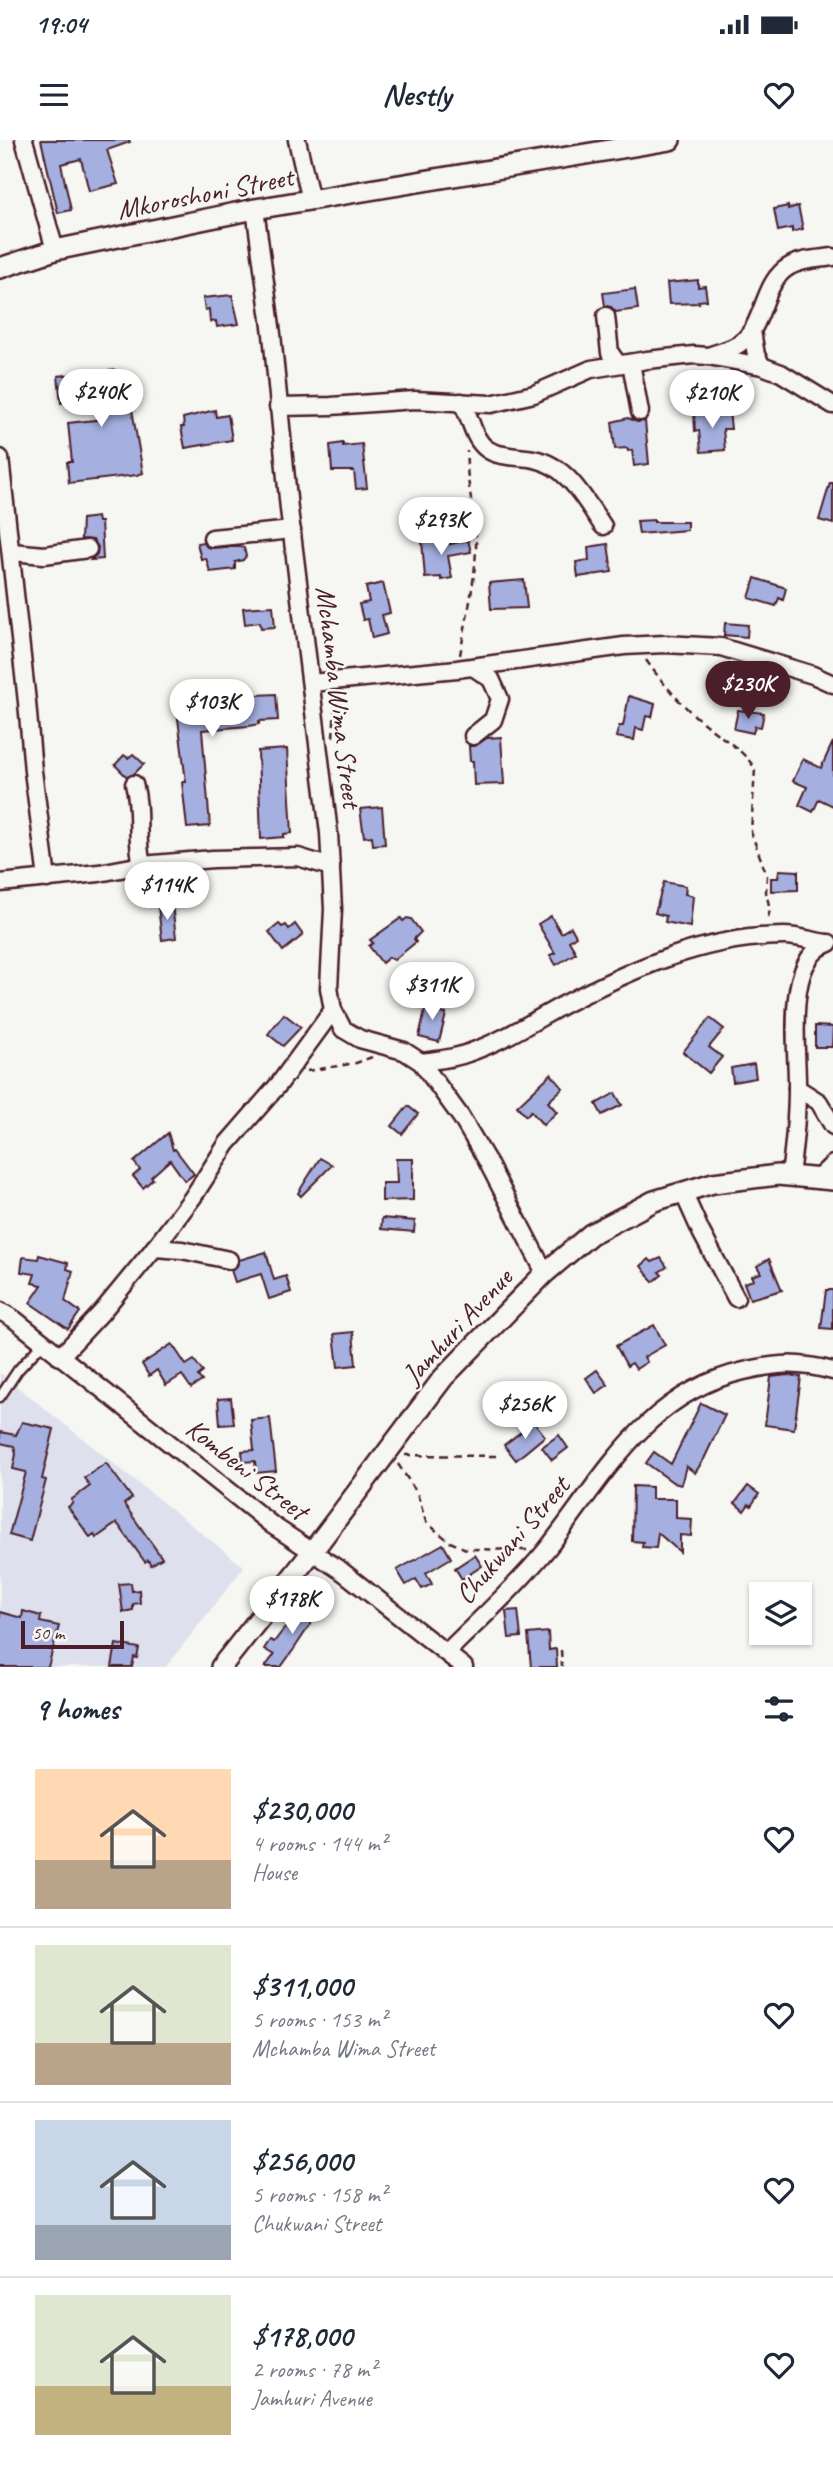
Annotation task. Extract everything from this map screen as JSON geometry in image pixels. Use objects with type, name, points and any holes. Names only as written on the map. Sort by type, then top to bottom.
[{"type":"street","points":[[24,140],[55,250]]},
{"type":"street","points":[[297,140],[311,201]]},
{"type":"street","name":"Mkoroshoni Street","points":[[0,268],[55,250],[255,209],[670,140]]},
{"type":"street","name":"Mchamba Wima Street","points":[[255,209],[328,821],[333,909],[329,988],[333,1010]]},
{"type":"street","points":[[708,356],[738,344],[752,331],[781,272],[790,265],[833,257]]},
{"type":"street","points":[[606,316],[616,362],[640,412]]},
{"type":"street","points":[[752,331],[756,355],[762,366]]},
{"type":"street","points":[[278,407],[415,400],[491,404],[534,394],[574,376],[616,362],[708,356],[762,366],[781,373],[833,405]]},
{"type":"street","points":[[461,402],[469,413],[480,441],[487,449],[499,454],[541,461],[564,473],[603,526]]},
{"type":"street","points":[[0,458],[12,552],[7,577],[47,879]]},
{"type":"street","points":[[212,538],[292,530]]},
{"type":"street","points":[[12,552],[44,555],[89,549]]},
{"type":"street","points":[[311,683],[665,644],[721,647],[813,675],[833,684]]},
{"type":"street","points":[[465,668],[491,679],[500,699],[493,720],[473,736]]},
{"type":"street","points":[[134,784],[139,807],[138,844],[142,865]]},
{"type":"street","points":[[0,883],[213,859],[298,857],[331,867]]},
{"type":"street","points":[[421,1062],[466,1054],[498,1041],[609,981],[652,962],[695,949],[786,936],[830,943]]},
{"type":"street","points":[[790,1175],[797,1088],[797,997],[805,965],[813,953],[830,943]]},
{"type":"street","points":[[60,1357],[101,1313],[154,1248],[193,1197],[227,1144],[289,1071],[333,1010],[343,1029],[360,1039],[404,1051],[421,1062],[461,1117],[486,1159],[545,1273]]},
{"type":"street","points":[[797,1088],[818,1102],[833,1126]]},
{"type":"street","points":[[825,1179],[833,1164]]},
{"type":"street","name":"Jamhuri Avenue","points":[[221,1667],[388,1455],[443,1378],[545,1273],[591,1234],[654,1201],[713,1184],[790,1175],[825,1179]]},
{"type":"street","points":[[683,1192],[736,1298]]},
{"type":"street","points":[[154,1248],[183,1250],[229,1260]]},
{"type":"street","name":"Kombeni Street","points":[[0,1311],[14,1319],[272,1524],[343,1573],[464,1667]]},
{"type":"street","name":"Chukwani Street","points":[[447,1652],[546,1549],[642,1426],[678,1399],[707,1382],[775,1364],[804,1364],[833,1371]]},
{"type":"lane","points":[[0,1396],[18,1370],[43,1343]]},
{"type":"path","points":[[465,668],[477,546],[466,467],[471,423]]},
{"type":"path","points":[[636,646],[679,702],[720,737],[736,746],[755,769],[751,832],[767,876],[769,910],[764,938]]},
{"type":"path","points":[[332,748],[336,703],[350,678]]},
{"type":"path","points":[[289,1071],[318,1070],[356,1063],[393,1047]]},
{"type":"path","points":[[388,1455],[500,1456]]},
{"type":"path","points":[[388,1455],[417,1493],[426,1522],[450,1542],[466,1549],[488,1551],[546,1549]]},
{"type":"path","points":[[561,1650],[562,1667]]},
{"type":"shaded area","points":[[0,1373],[244,1567],[166,1667],[0,1667]]},
{"type":"building","points":[[41,140],[130,142],[107,150],[118,184],[89,191],[81,159],[61,164],[71,210],[58,213]]},
{"type":"building","points":[[788,206],[788,209],[798,206],[803,229],[792,232],[792,228],[778,231],[774,209]]},
{"type":"building","points":[[698,280],[698,287],[705,286],[707,300],[698,301],[699,303],[669,304],[667,283]]},
{"type":"building","points":[[635,289],[638,309],[616,312],[605,306],[603,293]]},
{"type":"building","points":[[232,295],[239,324],[217,327],[216,321],[210,322],[209,309],[205,310],[203,298]]},
{"type":"building","points":[[116,370],[117,387],[128,386],[143,473],[69,483],[67,462],[72,462],[68,423],[104,419],[102,398],[61,403],[58,376]]},
{"type":"building","points":[[215,410],[216,417],[228,415],[232,440],[185,448],[181,427],[184,427],[183,418]]},
{"type":"building","points":[[729,411],[731,429],[723,429],[725,450],[701,452],[699,430],[695,431],[694,413]]},
{"type":"building","points":[[628,418],[637,422],[645,421],[649,464],[634,466],[632,450],[615,449],[612,422]]},
{"type":"building","points":[[343,443],[343,446],[362,444],[367,488],[356,489],[354,471],[332,471],[330,445]]},
{"type":"building","points":[[830,483],[833,483],[833,524],[819,520]]},
{"type":"building","points":[[97,517],[98,522],[101,522],[103,559],[91,560],[97,554],[98,547],[93,540],[81,539],[82,519]]},
{"type":"building","points":[[637,521],[687,522],[687,530],[639,534]]},
{"type":"building","points":[[448,539],[450,544],[468,540],[471,552],[448,556],[452,578],[425,578],[422,541]]},
{"type":"building","points":[[203,542],[212,548],[238,546],[244,548],[246,556],[235,562],[235,569],[210,572],[206,558],[201,559],[197,543]]},
{"type":"building","points":[[608,544],[612,572],[578,577],[576,562],[589,560],[588,547]]},
{"type":"building","points":[[755,578],[786,588],[783,600],[779,598],[776,606],[749,598]]},
{"type":"building","points":[[524,580],[527,608],[491,609],[489,583]]},
{"type":"building","points":[[383,583],[390,613],[382,615],[387,634],[372,638],[368,619],[363,620],[359,604],[369,602],[366,587]]},
{"type":"building","points":[[273,606],[275,627],[261,628],[260,622],[245,624],[243,608]]},
{"type":"building","points":[[725,623],[748,625],[747,637],[724,635]]},
{"type":"building","points":[[198,693],[199,698],[276,694],[278,720],[259,721],[259,724],[249,726],[202,730],[210,826],[187,828],[182,782],[186,782],[175,695]]},
{"type":"building","points":[[629,696],[655,704],[652,717],[646,716],[643,730],[636,728],[634,740],[616,737],[619,726],[623,726]]},
{"type":"building","points":[[738,710],[764,713],[761,727],[755,726],[753,733],[734,729]]},
{"type":"building","points":[[501,737],[504,784],[474,785],[469,746],[475,746],[487,738]]},
{"type":"building","points":[[833,742],[833,806],[819,799],[813,812],[799,805],[807,787],[793,781],[803,759],[821,768]]},
{"type":"building","points":[[287,749],[292,833],[284,834],[284,837],[261,839],[258,751]]},
{"type":"building","points":[[133,754],[144,764],[127,777],[115,765],[124,755],[128,758]]},
{"type":"building","points":[[382,807],[385,844],[373,845],[372,836],[364,837],[360,809]]},
{"type":"building","points":[[779,870],[798,871],[798,890],[771,891],[771,878],[778,878]]},
{"type":"building","points":[[664,882],[686,886],[685,894],[693,896],[690,927],[665,922],[666,916],[655,913]]},
{"type":"building","points":[[172,904],[176,938],[162,940],[158,906]]},
{"type":"building","points":[[551,916],[561,933],[571,927],[576,936],[569,941],[576,953],[556,965],[550,955],[555,953],[538,924]]},
{"type":"building","points":[[401,918],[403,921],[411,919],[421,932],[414,939],[416,942],[394,960],[389,957],[382,963],[369,946],[373,943],[370,940]]},
{"type":"building","points":[[279,924],[282,927],[286,925],[289,929],[295,924],[303,935],[283,951],[269,932]]},
{"type":"building","points":[[430,987],[435,1012],[446,1014],[439,1042],[419,1037]]},
{"type":"building","points":[[284,1014],[301,1027],[283,1046],[268,1034]]},
{"type":"building","points":[[710,1018],[724,1029],[709,1047],[722,1057],[709,1073],[683,1052]]},
{"type":"building","points":[[815,1026],[833,1027],[832,1047],[815,1047]]},
{"type":"building","points":[[754,1064],[756,1078],[733,1082],[731,1068]]},
{"type":"building","points":[[551,1074],[563,1088],[548,1102],[557,1112],[543,1125],[531,1111],[526,1116],[517,1106]]},
{"type":"building","points":[[615,1093],[622,1105],[602,1115],[596,1104]]},
{"type":"building","points":[[408,1106],[418,1114],[402,1134],[392,1126]]},
{"type":"building","points":[[168,1133],[173,1150],[175,1149],[194,1174],[185,1181],[170,1160],[143,1188],[133,1176],[140,1170],[134,1162]]},
{"type":"building","points":[[320,1158],[332,1165],[301,1196],[298,1193]]},
{"type":"building","points":[[396,1159],[413,1159],[413,1200],[382,1201],[382,1183],[397,1183]]},
{"type":"building","points":[[382,1218],[415,1221],[414,1232],[381,1229]]},
{"type":"building","points":[[266,1252],[274,1280],[286,1276],[291,1292],[269,1299],[261,1274],[235,1282],[231,1270],[237,1266],[239,1260]]},
{"type":"building","points":[[39,1255],[68,1263],[67,1269],[73,1271],[65,1301],[80,1312],[68,1329],[30,1303],[42,1285],[32,1283],[35,1274],[21,1272],[23,1257],[38,1259]]},
{"type":"building","points":[[661,1258],[667,1267],[659,1272],[662,1275],[653,1282],[641,1266],[649,1259],[652,1262]]},
{"type":"building","points":[[769,1259],[782,1290],[750,1299],[744,1283],[754,1280],[752,1276],[761,1273],[757,1266]]},
{"type":"building","points":[[826,1290],[833,1290],[833,1329],[821,1328]]},
{"type":"building","points":[[654,1325],[665,1345],[644,1357],[647,1362],[636,1369],[632,1363],[627,1366],[616,1346]]},
{"type":"building","points":[[353,1332],[356,1365],[338,1367],[334,1334]]},
{"type":"building","points":[[172,1344],[186,1365],[194,1360],[203,1372],[198,1376],[202,1381],[191,1388],[182,1375],[166,1385],[157,1370],[149,1376],[142,1364]]},
{"type":"building","points":[[597,1370],[608,1385],[596,1393],[586,1378]]},
{"type":"building","points":[[771,1377],[801,1377],[794,1429],[765,1425]]},
{"type":"building","points":[[231,1398],[234,1424],[220,1425],[218,1399]]},
{"type":"building","points":[[701,1403],[725,1415],[695,1473],[686,1466],[681,1485],[674,1483],[646,1463],[654,1452],[671,1464]]},
{"type":"building","points":[[270,1418],[276,1471],[256,1473],[255,1461],[243,1462],[242,1451],[254,1450],[251,1420]]},
{"type":"building","points":[[22,1422],[54,1429],[42,1479],[46,1480],[30,1541],[9,1535],[26,1472],[13,1469],[16,1454],[14,1446],[0,1443],[0,1432],[16,1435]]},
{"type":"building","points":[[534,1422],[545,1436],[516,1460],[504,1445]]},
{"type":"building","points":[[559,1435],[568,1448],[552,1460],[542,1447]]},
{"type":"building","points":[[106,1463],[132,1498],[124,1504],[162,1558],[151,1565],[148,1560],[145,1562],[117,1523],[96,1538],[94,1534],[90,1537],[68,1507],[73,1503],[71,1500],[90,1486],[84,1478]]},
{"type":"building","points":[[633,1486],[652,1487],[652,1499],[676,1499],[676,1518],[692,1519],[691,1536],[680,1535],[680,1552],[658,1533],[656,1548],[642,1547],[643,1542],[632,1541]]},
{"type":"building","points":[[748,1486],[759,1494],[744,1511],[735,1503]]},
{"type":"building","points":[[443,1544],[451,1558],[426,1573],[432,1584],[422,1589],[416,1579],[406,1585],[397,1570]]},
{"type":"building","points":[[475,1555],[482,1566],[462,1579],[455,1568]]},
{"type":"building","points":[[131,1583],[132,1591],[139,1590],[140,1603],[133,1604],[133,1610],[123,1612],[119,1584]]},
{"type":"building","points":[[312,1600],[318,1600],[323,1605],[294,1649],[281,1667],[265,1667],[274,1655],[264,1649],[270,1640],[274,1642],[287,1625],[292,1628]]},
{"type":"building","points":[[518,1610],[521,1637],[509,1638],[506,1611]]},
{"type":"building","points":[[23,1611],[41,1616],[40,1622],[59,1626],[48,1667],[0,1667],[0,1612],[22,1618]]},
{"type":"building","points":[[548,1632],[549,1650],[556,1649],[557,1667],[531,1667],[528,1634]]},
{"type":"building","points":[[116,1644],[139,1648],[132,1667],[112,1667]]}]
